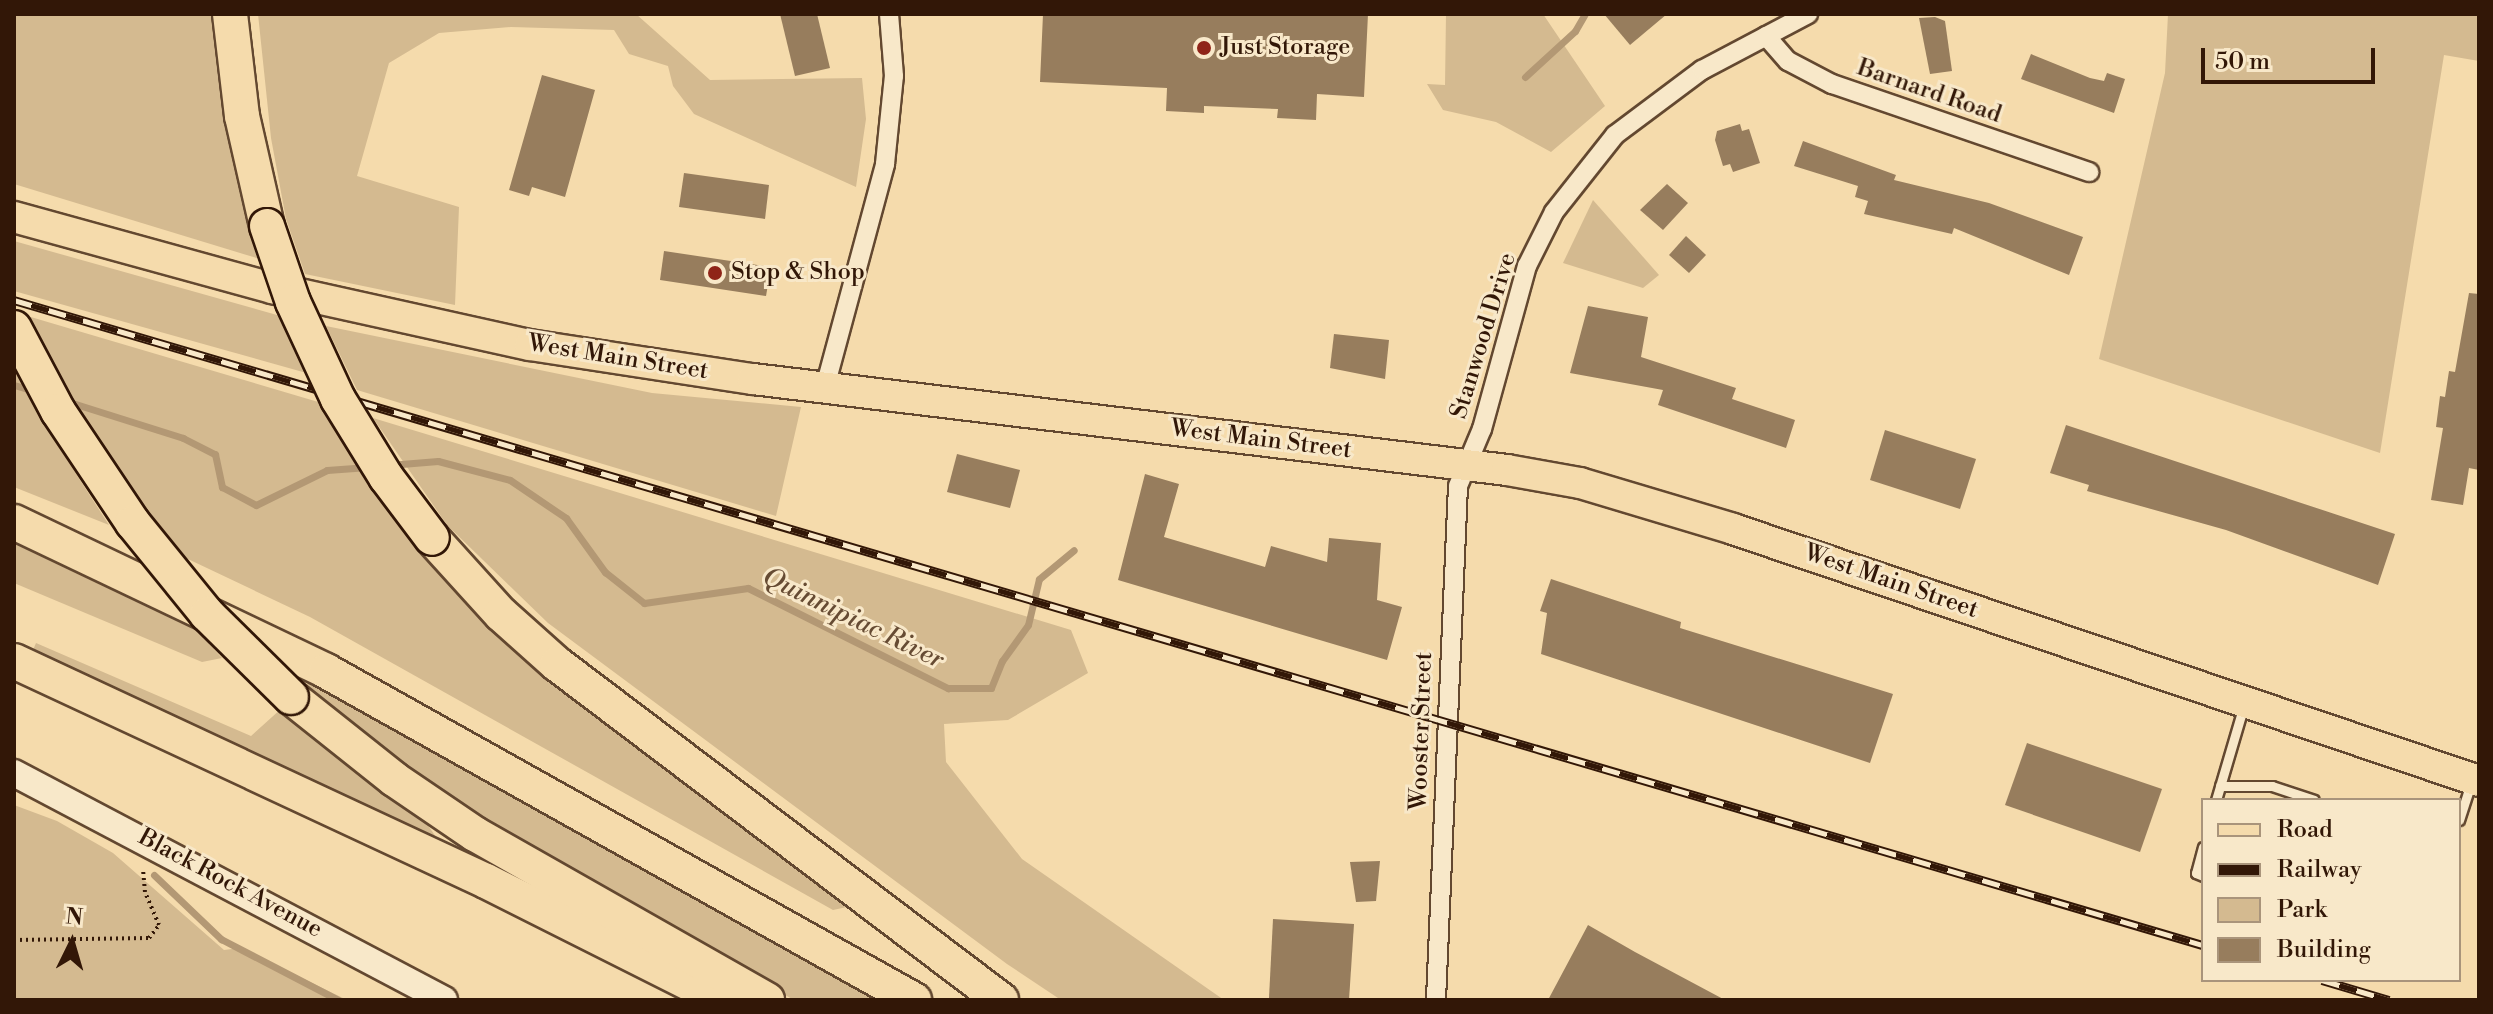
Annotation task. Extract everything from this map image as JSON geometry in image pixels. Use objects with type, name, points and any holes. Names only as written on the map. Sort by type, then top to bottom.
[{"type":"highway","points":[[230,14],[244,129],[267,226],[293,302],[338,399],[432,538],[491,604],[557,664],[1001,1000]]},
{"type":"highway","points":[[14,328],[66,424],[133,523],[207,614],[291,697],[376,766],[475,834],[767,1000]]},
{"type":"highway","points":[[14,522],[179,596],[326,671],[914,1000]]},
{"type":"highway","points":[[14,661],[322,805],[723,1000]]},
{"type":"highway","points":[[14,685],[192,762],[322,805]]},
{"type":"main road","name":"West Main Street","points":[[14,217],[402,319],[566,351],[825,387],[1550,477],[1653,503],[2476,780]]},
{"type":"street","points":[[825,387],[885,164],[894,89],[889,14]]},
{"type":"street","name":"Stanwood Drive","points":[[1464,465],[1482,429],[1527,266],[1570,188],[1642,113],[1702,70],[1808,14]]},
{"type":"street","name":"Barnard Road","points":[[1766,36],[1788,61],[1832,84],[2089,172]]},
{"type":"street","name":"Wooster Street","points":[[1436,1000],[1455,508],[1464,465]]},
{"type":"street","name":"Black Rock Avenue","points":[[14,773],[153,843],[444,1000]]},
{"type":"lane","points":[[2217,798],[2245,702]]},
{"type":"lane","points":[[2461,815],[2476,780]]},
{"type":"lane","points":[[2220,786],[2272,786],[2308,798]]},
{"type":"path","points":[[14,940],[149,938],[159,925],[158,914],[141,874],[153,843]]},
{"type":"green space","points":[[14,14],[216,14],[263,260],[14,184]]},
{"type":"green space","points":[[258,14],[636,14],[710,80],[862,78],[866,119],[856,187],[694,114],[673,86],[668,66],[629,54],[614,30],[511,27],[439,33],[389,63],[357,176],[459,207],[455,305],[305,274],[286,219],[271,138]]},
{"type":"green space","points":[[1446,14],[1543,14],[1605,106],[1551,152],[1496,122],[1443,110],[1427,84],[1445,85]]},
{"type":"green space","points":[[2168,14],[2479,14],[2479,61],[2444,55],[2380,453],[2099,359],[2165,73]]},
{"type":"green space","points":[[1593,200],[1659,275],[1643,288],[1563,263]]},
{"type":"green space","points":[[14,241],[284,317],[310,374],[14,291]]},
{"type":"green space","points":[[24,315],[325,404],[366,472],[847,907],[833,910],[310,617],[171,551],[113,472]]},
{"type":"green space","points":[[326,326],[652,393],[801,407],[776,516],[357,390]]},
{"type":"green space","points":[[14,367],[42,421],[109,525],[14,487]]},
{"type":"green space","points":[[373,418],[1071,630],[1088,673],[1008,720],[944,724],[946,762],[1022,859],[1224,1000],[1061,1000],[1007,964],[548,623],[447,525]]},
{"type":"green space","points":[[14,542],[182,615],[222,658],[202,662],[14,583]]},
{"type":"green space","points":[[36,643],[251,736],[282,708],[379,792],[427,824],[436,837],[33,650]]},
{"type":"green space","points":[[312,682],[884,1000],[794,1000],[557,866],[441,794],[301,687]]},
{"type":"green space","points":[[14,805],[57,821],[113,853],[224,950],[240,948],[347,1000],[14,1000]]},
{"type":"building","points":[[780,14],[817,14],[830,68],[795,76]]},
{"type":"building","name":"Just Storage","points":[[1043,14],[1368,14],[1364,97],[1317,94],[1316,120],[1277,118],[1278,109],[1204,106],[1204,113],[1166,111],[1167,88],[1040,82]]},
{"type":"building","points":[[1604,14],[1667,14],[1630,45]]},
{"type":"building","points":[[1935,17],[1945,21],[1952,71],[1930,74],[1919,18]]},
{"type":"building","points":[[2031,54],[2090,78],[2104,81],[2107,73],[2125,79],[2114,113],[2021,79]]},
{"type":"building","points":[[542,75],[595,90],[565,197],[532,187],[529,196],[509,190]]},
{"type":"building","points":[[1740,124],[1742,131],[1749,129],[1760,163],[1733,172],[1730,164],[1723,166],[1715,140],[1717,131]]},
{"type":"building","points":[[1803,141],[1896,175],[1894,180],[1989,203],[2083,237],[2069,275],[1954,228],[1952,234],[1864,214],[1868,201],[1855,197],[1858,186],[1794,166]]},
{"type":"building","points":[[684,173],[769,185],[765,219],[679,207]]},
{"type":"building","points":[[1667,184],[1688,203],[1663,230],[1640,210]]},
{"type":"building","points":[[1686,236],[1706,255],[1689,273],[1669,255]]},
{"type":"building","name":"Stop & Shop","points":[[664,251],[771,267],[766,296],[660,280]]},
{"type":"building","points":[[2469,293],[2479,294],[2479,470],[2469,468],[2463,505],[2431,500],[2443,428],[2436,427],[2440,396],[2445,397],[2449,371],[2455,372]]},
{"type":"building","points":[[1588,306],[1648,317],[1641,357],[1736,388],[1732,399],[1795,420],[1786,448],[1658,405],[1663,390],[1570,373]]},
{"type":"building","points":[[1334,334],[1389,340],[1385,379],[1330,368]]},
{"type":"building","points":[[2066,425],[2395,534],[2378,585],[2226,530],[2087,491],[2089,485],[2050,473]]},
{"type":"building","points":[[1885,430],[1976,459],[1960,509],[1870,480]]},
{"type":"building","points":[[957,454],[1020,470],[1010,508],[947,492]]},
{"type":"building","points":[[1145,474],[1179,484],[1164,537],[1265,567],[1271,546],[1327,562],[1329,538],[1381,543],[1377,600],[1402,607],[1387,660],[1118,580]]},
{"type":"building","points":[[1551,579],[1681,622],[1680,628],[1893,694],[1870,763],[1541,654],[1547,613],[1540,611]]},
{"type":"building","points":[[2027,743],[2162,789],[2140,852],[2005,805]]},
{"type":"building","points":[[1380,861],[1376,901],[1356,902],[1350,862]]},
{"type":"building","points":[[1273,919],[1354,924],[1349,1000],[1269,998]]},
{"type":"building","points":[[1588,925],[1635,952],[1725,1000],[1548,1000]]},
{"type":"waterway","name":"Quinnipiac River","points":[[1525,77],[1575,31],[1585,14]]},
{"type":"waterway","name":"Quinnipiac River","points":[[14,385],[35,391]]},
{"type":"waterway","name":"Quinnipiac River","points":[[66,401],[183,438],[215,454],[222,487],[256,505],[327,470],[368,467]]},
{"type":"waterway","name":"Quinnipiac River","points":[[389,465],[438,461],[510,480],[566,518],[605,572],[644,603],[748,588],[948,688],[991,688],[1002,661],[1028,625],[1039,579],[1074,550]]},
{"type":"waterway","points":[[154,875],[221,939],[338,1000]]},
{"type":"railway","points":[[14,300],[2201,944]]},
{"type":"railway","points":[[2329,982],[2389,1000]]},
{"type":"place","name":"Just Storage","points":[[1204,48]]},
{"type":"place","name":"Stop & Shop","points":[[715,273]]}]
